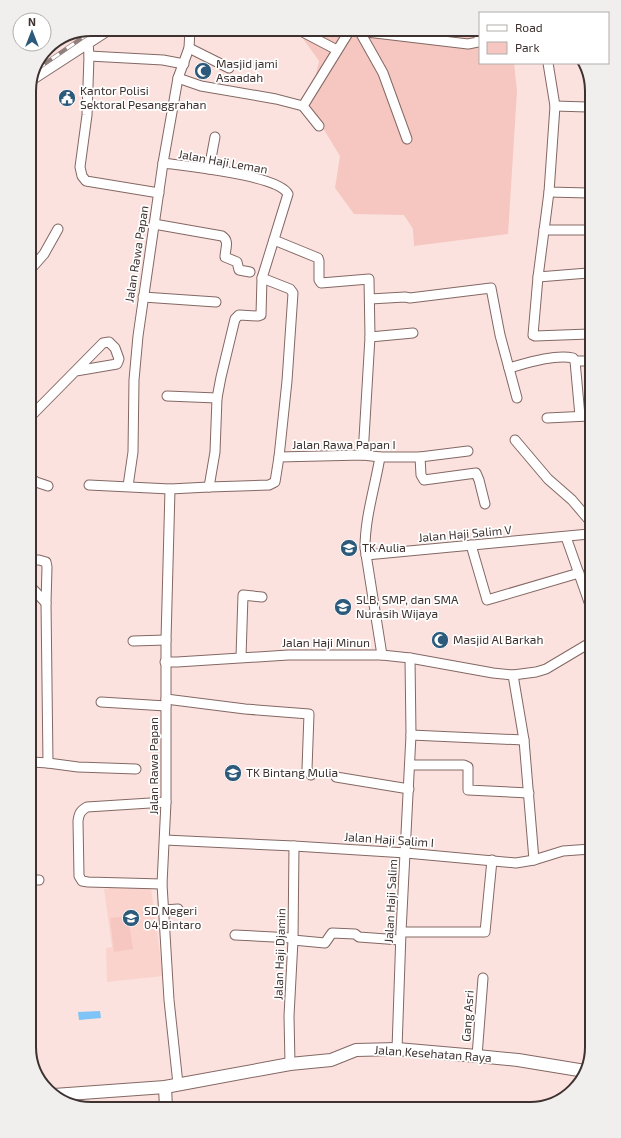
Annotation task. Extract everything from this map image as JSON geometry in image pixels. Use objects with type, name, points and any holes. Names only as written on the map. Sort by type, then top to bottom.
[{"type":"main road","points":[[39,74],[97,36]]},
{"type":"main road","name":"Jalan Kesehatan Raya","points":[[63,1094],[165,1087],[290,1064],[331,1060],[356,1050],[397,1049],[477,1056],[518,1060],[579,1070]]},
{"type":"main road","points":[[165,1087],[166,1102]]},
{"type":"street","name":"Jalan Rawa Papan","points":[[128,486],[133,452],[134,380],[143,297],[163,164],[178,78],[189,48],[190,36]]},
{"type":"street","points":[[310,36],[337,50]]},
{"type":"street","points":[[303,106],[337,50],[348,36]]},
{"type":"street","points":[[356,36],[383,73],[407,139]]},
{"type":"street","points":[[402,36],[468,44],[478,42],[479,38]]},
{"type":"street","points":[[88,42],[87,115],[80,167],[82,176],[86,180],[159,193]]},
{"type":"street","points":[[189,48],[229,68]]},
{"type":"street","points":[[89,56],[163,60],[184,64]]},
{"type":"street","points":[[548,64],[555,106],[549,192],[538,277],[533,332],[534,336],[585,334]]},
{"type":"street","points":[[178,78],[201,86],[276,99],[303,106],[319,126]]},
{"type":"street","points":[[555,106],[585,107]]},
{"type":"street","points":[[209,169],[215,136]]},
{"type":"street","name":"Jalan Haji Leman","points":[[163,164],[209,169],[265,180],[286,191],[288,196],[262,278],[261,315],[239,315],[235,319],[217,398],[215,452],[209,486]]},
{"type":"street","points":[[549,192],[585,192]]},
{"type":"street","points":[[154,224],[222,236],[227,242],[225,257],[237,262],[239,270],[250,272]]},
{"type":"street","points":[[36,263],[44,254],[58,229]]},
{"type":"street","points":[[544,230],[585,230]]},
{"type":"street","points":[[274,240],[318,258],[319,280],[321,283],[369,279],[370,337],[363,455]]},
{"type":"street","points":[[538,277],[585,273]]},
{"type":"street","points":[[262,278],[290,289],[293,293],[287,381],[279,457]]},
{"type":"street","points":[[370,299],[410,298],[491,288],[500,335],[517,398]]},
{"type":"street","points":[[143,297],[216,302]]},
{"type":"street","points":[[370,337],[414,333]]},
{"type":"street","points":[[36,411],[103,343],[109,342],[116,348],[119,359],[117,364],[76,371]]},
{"type":"street","points":[[509,368],[549,359],[567,357],[573,358],[575,361],[585,361]]},
{"type":"street","points":[[547,418],[584,416],[575,361]]},
{"type":"street","points":[[167,396],[217,398]]},
{"type":"street","points":[[515,440],[548,479],[572,500],[585,515]]},
{"type":"street","name":"Jalan Rawa Papan I","points":[[170,489],[209,486],[272,485],[275,482],[279,457],[363,455],[380,457],[420,457],[468,451]]},
{"type":"street","name":"Jalan Haji Minun","points":[[165,662],[288,655],[382,655],[366,555],[365,533],[380,457]]},
{"type":"street","points":[[420,457],[421,475],[424,480],[476,474],[485,504]]},
{"type":"street","points":[[36,482],[48,486]]},
{"type":"street","points":[[89,485],[170,489]]},
{"type":"street","name":"Jalan Rawa Papan","points":[[170,489],[165,662],[166,802],[162,884],[168,1000],[178,1084]]},
{"type":"street","name":"Jalan Haji Salim V","points":[[366,555],[585,535]]},
{"type":"street","points":[[566,537],[585,590]]},
{"type":"street","points":[[470,545],[487,600],[579,573]]},
{"type":"street","points":[[36,560],[43,560],[46,562],[48,763]]},
{"type":"street","points":[[36,592],[46,603]]},
{"type":"street","points":[[241,657],[243,595],[262,597]]},
{"type":"street","points":[[133,641],[166,640]]},
{"type":"street","points":[[382,655],[410,658],[493,673],[513,675],[536,672],[546,668],[585,646]]},
{"type":"street","name":"Jalan Haji Salim","points":[[397,1049],[400,936],[406,853],[411,735],[410,658]]},
{"type":"street","points":[[513,675],[524,740],[534,860]]},
{"type":"street","points":[[101,702],[166,703],[309,714],[307,768],[311,775]]},
{"type":"street","points":[[411,735],[524,740]]},
{"type":"street","points":[[36,762],[78,767],[136,769]]},
{"type":"street","points":[[410,765],[464,765],[468,768],[468,790],[529,792]]},
{"type":"street","points":[[336,777],[409,789]]},
{"type":"street","points":[[162,884],[82,881],[79,876],[78,821],[81,810],[87,808],[166,802]]},
{"type":"street","name":"Jalan Haji Salim I","points":[[165,840],[406,853],[516,863],[534,860],[563,851],[585,849]]},
{"type":"street","name":"Jalan Haji Djamin","points":[[290,1064],[289,1016],[293,939],[294,846]]},
{"type":"street","points":[[235,935],[325,943],[332,933],[354,934],[359,937],[485,932],[492,860]]},
{"type":"street","points":[[164,910],[178,909]]},
{"type":"street","name":"Gang Asri","points":[[477,1056],[483,978]]},
{"type":"shaded area","name":"SD Negeri 04 Bintaro","points":[[150,880],[163,976],[107,982],[106,948],[112,947],[104,889],[132,886]]},
{"type":"green space","points":[[301,36],[479,36],[479,64],[514,64],[517,91],[508,234],[414,246],[413,229],[404,215],[354,214],[335,188],[340,156],[309,105],[319,61]]},
{"type":"green space","points":[[128,916],[133,949],[114,952],[110,918]]},
{"type":"water","points":[[100,1011],[101,1018],[79,1020],[78,1012]]},
{"type":"railway","points":[[43,65],[84,37]]},
{"type":"place","name":"Masjid jami Asaadah","points":[[203,71]]},
{"type":"place","name":"Kantor Polisi Sektoral Pesanggrahan","points":[[67,98]]},
{"type":"place","name":"TK Aulia","points":[[349,548]]},
{"type":"place","name":"SLB, SMP, dan SMA Nurasih Wijaya","points":[[343,607]]},
{"type":"place","name":"Masjid Al Barkah","points":[[440,640]]},
{"type":"place","name":"TK Bintang Mulia","points":[[233,773]]},
{"type":"place","name":"SD Negeri 04 Bintaro","points":[[131,918]]}]
